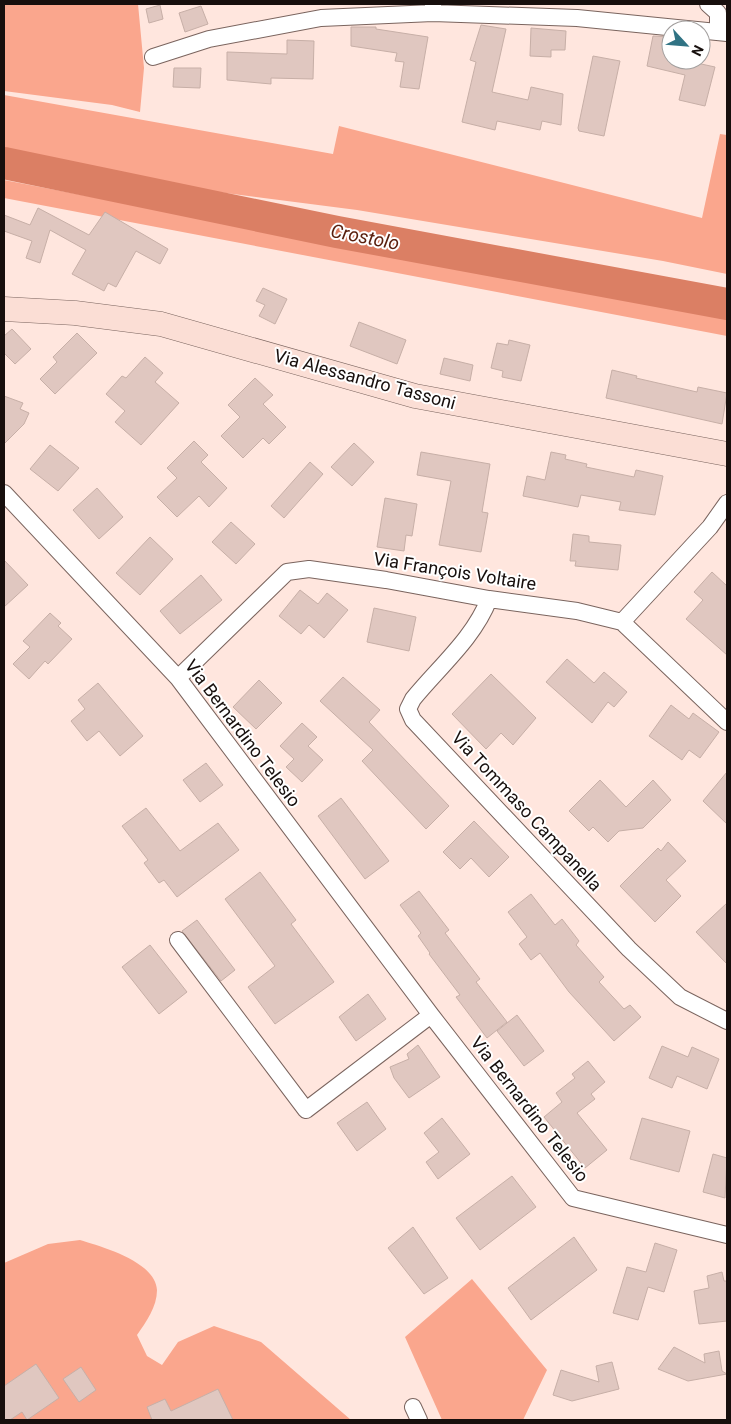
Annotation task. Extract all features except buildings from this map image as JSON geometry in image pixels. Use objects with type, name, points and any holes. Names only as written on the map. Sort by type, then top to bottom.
[{"type":"street","points":[[153,57],[209,39],[321,18],[433,8],[577,18],[723,32],[718,13],[708,4]]},
{"type":"street","name":"Via Alessandro Tassoni","points":[[4,308],[75,313],[161,324],[415,396],[727,454]]},
{"type":"street","name":"Via Bernardino Telesio","points":[[4,493],[178,678],[431,1015],[573,1198],[727,1235]]},
{"type":"street","points":[[622,622],[710,527],[727,503]]},
{"type":"street","name":"Via François Voltaire","points":[[178,678],[287,572],[296,569],[309,569],[386,580],[489,599],[577,611],[622,622],[727,722]]},
{"type":"street","name":"Via Tommaso Campanella","points":[[489,599],[483,615],[473,630],[408,708],[413,720],[629,949],[680,996],[727,1021]]},
{"type":"street","points":[[178,940],[306,1110],[431,1015]]},
{"type":"street","points":[[414,1420],[413,1407],[419,1420]]},
{"type":"shaded area","points":[[4,4],[138,4],[144,68],[140,112],[112,105],[4,91]]},
{"type":"shaded area","points":[[4,95],[333,154],[339,126],[702,218],[720,134],[727,135],[727,274],[663,261],[357,210],[195,189],[4,154]]},
{"type":"shaded area","points":[[4,180],[727,319],[727,336],[4,198]]},
{"type":"shaded area","points":[[80,1240],[114,1251],[138,1263],[154,1280],[157,1296],[150,1314],[137,1335],[147,1356],[162,1365],[178,1342],[214,1326],[261,1342],[351,1420],[4,1420],[4,1263],[48,1244]]},
{"type":"shaded area","points":[[472,1279],[547,1370],[523,1420],[442,1420],[405,1337]]},
{"type":"waterway","name":"Crostolo","points":[[4,163],[337,232],[727,304]]}]
